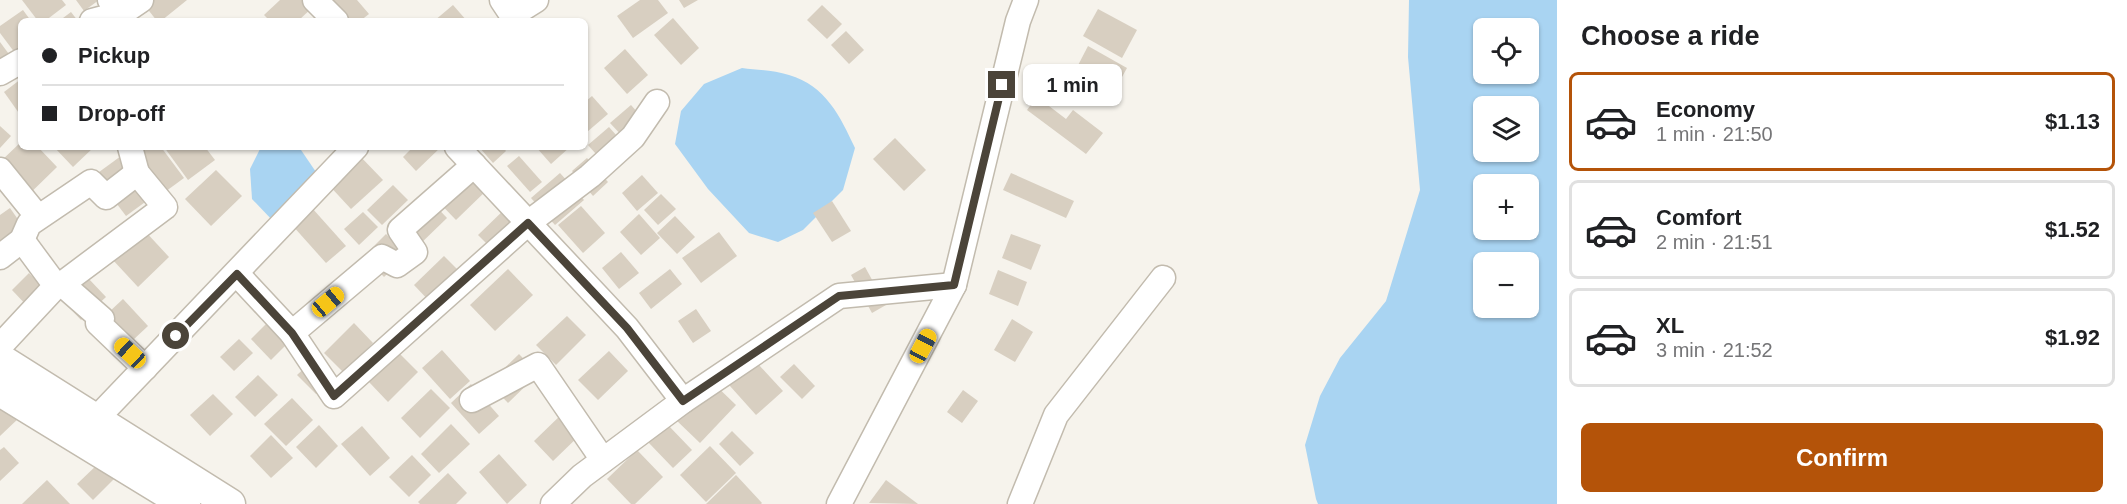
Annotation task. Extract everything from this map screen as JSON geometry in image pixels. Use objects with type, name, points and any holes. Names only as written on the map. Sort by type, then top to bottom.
[{"type":"street","points":[[315,0],[333,18]]},
{"type":"street","points":[[502,0],[512,15],[536,0]]},
{"type":"street","points":[[98,18],[124,4]]},
{"type":"street","points":[[840,504],[954,285],[1018,7]]},
{"type":"street","points":[[237,274],[292,333],[334,396],[528,223],[590,176],[633,137],[657,102]]},
{"type":"street","points":[[0,346],[59,285],[165,207],[137,173],[131,150]]},
{"type":"street","points":[[96,419],[353,150]]},
{"type":"street","points":[[460,150],[627,328],[683,401]]},
{"type":"street","points":[[292,333],[382,257],[397,265],[415,252],[400,230],[474,165]]},
{"type":"street","points":[[0,170],[38,218]]},
{"type":"street","points":[[0,256],[22,240],[29,224],[91,182],[106,197],[137,173]]},
{"type":"street","points":[[22,240],[59,285],[102,319],[98,323],[146,368]]},
{"type":"street","points":[[1020,504],[1056,415],[1163,279]]},
{"type":"street","points":[[553,504],[582,476],[683,401],[839,296],[954,285]]},
{"type":"street","points":[[0,359],[230,504]]},
{"type":"street","points":[[472,400],[538,365],[603,460]]},
{"type":"street","points":[[0,391],[185,504]]},
{"type":"water","points":[[1409,0],[1557,0],[1557,504],[1318,504],[1305,445],[1320,396],[1340,358],[1386,301],[1420,190],[1408,57]]},
{"type":"water","points":[[742,68],[783,73],[813,87],[822,94],[837,114],[855,148],[843,190],[803,230],[778,242],[749,233],[708,189],[675,144],[681,111],[704,84]]},
{"type":"water","points":[[260,150],[301,150],[318,175],[274,222],[252,199],[250,169]]},
{"type":"building","points":[[22,0],[62,0],[66,5],[49,18],[36,18]]},
{"type":"building","points":[[76,0],[99,0],[84,11]]},
{"type":"building","points":[[144,0],[187,0],[165,18],[155,18],[142,2]]},
{"type":"building","points":[[280,0],[308,0],[314,6],[301,18],[267,18],[264,15]]},
{"type":"building","points":[[331,0],[357,0],[369,14],[364,18],[347,18]]},
{"type":"building","points":[[640,0],[658,0],[668,13],[633,38],[617,16]]},
{"type":"building","points":[[679,0],[698,0],[684,8]]},
{"type":"building","points":[[453,5],[464,18],[438,18]]},
{"type":"building","points":[[822,5],[842,24],[827,39],[807,20]]},
{"type":"building","points":[[1098,9],[1137,30],[1122,58],[1083,36]]},
{"type":"building","points":[[23,10],[29,18],[18,18],[18,57],[0,33],[0,26]]},
{"type":"building","points":[[71,12],[76,18],[63,18]]},
{"type":"building","points":[[673,18],[699,48],[681,65],[654,35]]},
{"type":"building","points":[[846,31],[864,50],[849,64],[831,45]]},
{"type":"building","points":[[0,42],[18,66],[18,71],[0,85]]},
{"type":"building","points":[[1088,46],[1127,68],[1112,95],[1074,73]]},
{"type":"building","points":[[625,49],[648,75],[627,94],[604,68]]},
{"type":"building","points":[[1042,74],[1062,89],[1049,106],[1066,119],[1073,110],[1103,133],[1086,154],[1027,110],[1033,102],[1025,96]]},
{"type":"building","points":[[18,81],[18,112],[4,92]]},
{"type":"building","points":[[592,96],[608,114],[588,131],[588,99]]},
{"type":"building","points":[[631,105],[646,122],[626,140],[610,123]]},
{"type":"building","points":[[0,126],[11,136],[0,148]]},
{"type":"building","points":[[609,127],[624,144],[603,162],[588,145]]},
{"type":"building","points":[[895,138],[926,170],[904,191],[873,159]]},
{"type":"building","points":[[18,145],[18,150],[41,150],[57,167],[19,204],[0,162]]},
{"type":"building","points":[[57,150],[91,150],[73,167]]},
{"type":"building","points":[[139,150],[163,150],[184,178],[158,197]]},
{"type":"building","points":[[166,150],[207,150],[215,160],[188,180]]},
{"type":"building","points":[[410,150],[438,150],[416,171],[403,157]]},
{"type":"building","points":[[482,150],[505,150],[506,151],[493,163]]},
{"type":"building","points":[[539,150],[567,150],[551,164]]},
{"type":"building","points":[[357,153],[383,180],[351,209],[326,182]]},
{"type":"building","points":[[121,156],[152,197],[126,216],[95,175]]},
{"type":"building","points":[[519,156],[542,182],[530,192],[507,166]]},
{"type":"building","points":[[587,158],[608,182],[593,196],[572,171]]},
{"type":"building","points":[[463,159],[490,187],[456,220],[429,192]]},
{"type":"building","points":[[216,170],[242,196],[211,226],[185,199]]},
{"type":"building","points":[[560,173],[584,200],[555,225],[531,198]]},
{"type":"building","points":[[1011,173],[1074,201],[1066,218],[1003,190]]},
{"type":"building","points":[[642,175],[658,193],[637,211],[622,193]]},
{"type":"building","points":[[393,185],[408,200],[382,225],[367,210]]},
{"type":"building","points":[[661,194],[676,209],[658,225],[644,210]]},
{"type":"building","points":[[428,198],[447,218],[417,247],[398,227]]},
{"type":"building","points":[[832,201],[851,231],[832,242],[813,213]]},
{"type":"building","points":[[508,206],[527,225],[497,254],[478,235]]},
{"type":"building","points":[[581,206],[605,233],[583,253],[558,225]]},
{"type":"building","points":[[10,208],[31,238],[0,260],[0,215]]},
{"type":"building","points":[[312,208],[346,246],[326,263],[292,225]]},
{"type":"building","points":[[363,212],[378,227],[359,245],[344,229]]},
{"type":"building","points":[[639,214],[660,238],[641,255],[620,232]]},
{"type":"building","points":[[675,216],[695,237],[677,254],[657,233]]},
{"type":"building","points":[[144,230],[169,257],[138,287],[112,259]]},
{"type":"building","points":[[719,232],[737,256],[701,283],[682,258]]},
{"type":"building","points":[[386,234],[407,255],[384,277],[364,256]]},
{"type":"building","points":[[1011,234],[1041,245],[1031,270],[1002,258]]},
{"type":"building","points":[[621,252],[639,273],[619,289],[602,268]]},
{"type":"building","points":[[444,256],[464,276],[433,305],[414,285]]},
{"type":"building","points":[[865,267],[886,305],[872,313],[851,275]]},
{"type":"building","points":[[508,269],[533,295],[495,331],[470,305]]},
{"type":"building","points":[[670,269],[682,284],[651,309],[639,293]]},
{"type":"building","points":[[998,270],[1027,282],[1018,306],[989,294]]},
{"type":"building","points":[[29,273],[47,292],[30,309],[12,290]]},
{"type":"building","points":[[88,278],[106,297],[81,320],[64,302]]},
{"type":"building","points":[[123,299],[148,326],[117,355],[92,328]]},
{"type":"building","points":[[696,309],[711,331],[693,343],[678,321]]},
{"type":"building","points":[[567,316],[586,335],[556,365],[536,345]]},
{"type":"building","points":[[273,317],[293,338],[271,360],[251,339]]},
{"type":"building","points":[[1012,319],[1033,332],[1015,362],[994,350]]},
{"type":"building","points":[[354,323],[373,343],[343,372],[324,353]]},
{"type":"building","points":[[239,339],[253,353],[234,371],[220,357]]},
{"type":"building","points":[[442,350],[470,381],[450,399],[422,368]]},
{"type":"building","points":[[609,351],[628,371],[598,400],[578,380]]},
{"type":"building","points":[[747,352],[783,391],[756,415],[721,376]]},
{"type":"building","points":[[399,353],[418,372],[388,402],[369,382]]},
{"type":"building","points":[[519,354],[538,374],[508,403],[489,383]]},
{"type":"building","points":[[310,363],[329,382],[316,394],[297,375]]},
{"type":"building","points":[[794,364],[815,386],[802,399],[780,377]]},
{"type":"building","points":[[258,375],[278,395],[255,417],[235,397]]},
{"type":"building","points":[[710,380],[736,405],[700,443],[674,418]]},
{"type":"building","points":[[471,384],[499,416],[479,434],[451,403]]},
{"type":"building","points":[[431,389],[450,408],[420,438],[401,418]]},
{"type":"building","points":[[963,390],[978,401],[962,423],[947,412]]},
{"type":"building","points":[[213,394],[233,414],[210,436],[190,415]]},
{"type":"building","points":[[292,398],[313,420],[286,446],[264,424]]},
{"type":"building","points":[[0,406],[20,417],[0,436]]},
{"type":"building","points":[[564,412],[583,432],[553,461],[534,441]]},
{"type":"building","points":[[451,424],[470,444],[439,473],[421,454]]},
{"type":"building","points":[[667,424],[692,450],[673,468],[648,442]]},
{"type":"building","points":[[319,425],[338,446],[316,468],[296,447]]},
{"type":"building","points":[[362,426],[390,458],[370,476],[341,444]]},
{"type":"building","points":[[732,431],[754,453],[740,466],[719,444]]},
{"type":"building","points":[[271,435],[293,458],[271,478],[250,456]]},
{"type":"building","points":[[710,446],[736,473],[706,502],[680,475]]},
{"type":"building","points":[[4,447],[19,463],[0,481],[0,450]]},
{"type":"building","points":[[637,450],[663,477],[635,504],[631,504],[607,479]]},
{"type":"building","points":[[499,454],[527,485],[507,504],[479,472]]},
{"type":"building","points":[[412,455],[431,475],[409,497],[389,477]]},
{"type":"building","points":[[99,463],[114,479],[93,500],[77,484]]},
{"type":"building","points":[[448,473],[467,493],[456,504],[420,504],[418,502]]},
{"type":"building","points":[[736,475],[761,504],[706,504]]},
{"type":"building","points":[[47,480],[70,504],[22,504]]},
{"type":"building","points":[[886,480],[918,504],[869,503]]},
{"type":"route","points":[[176,336],[237,274],[292,333],[334,396],[528,223],[627,328],[683,401],[839,296],[954,285],[1002,85]]}]
